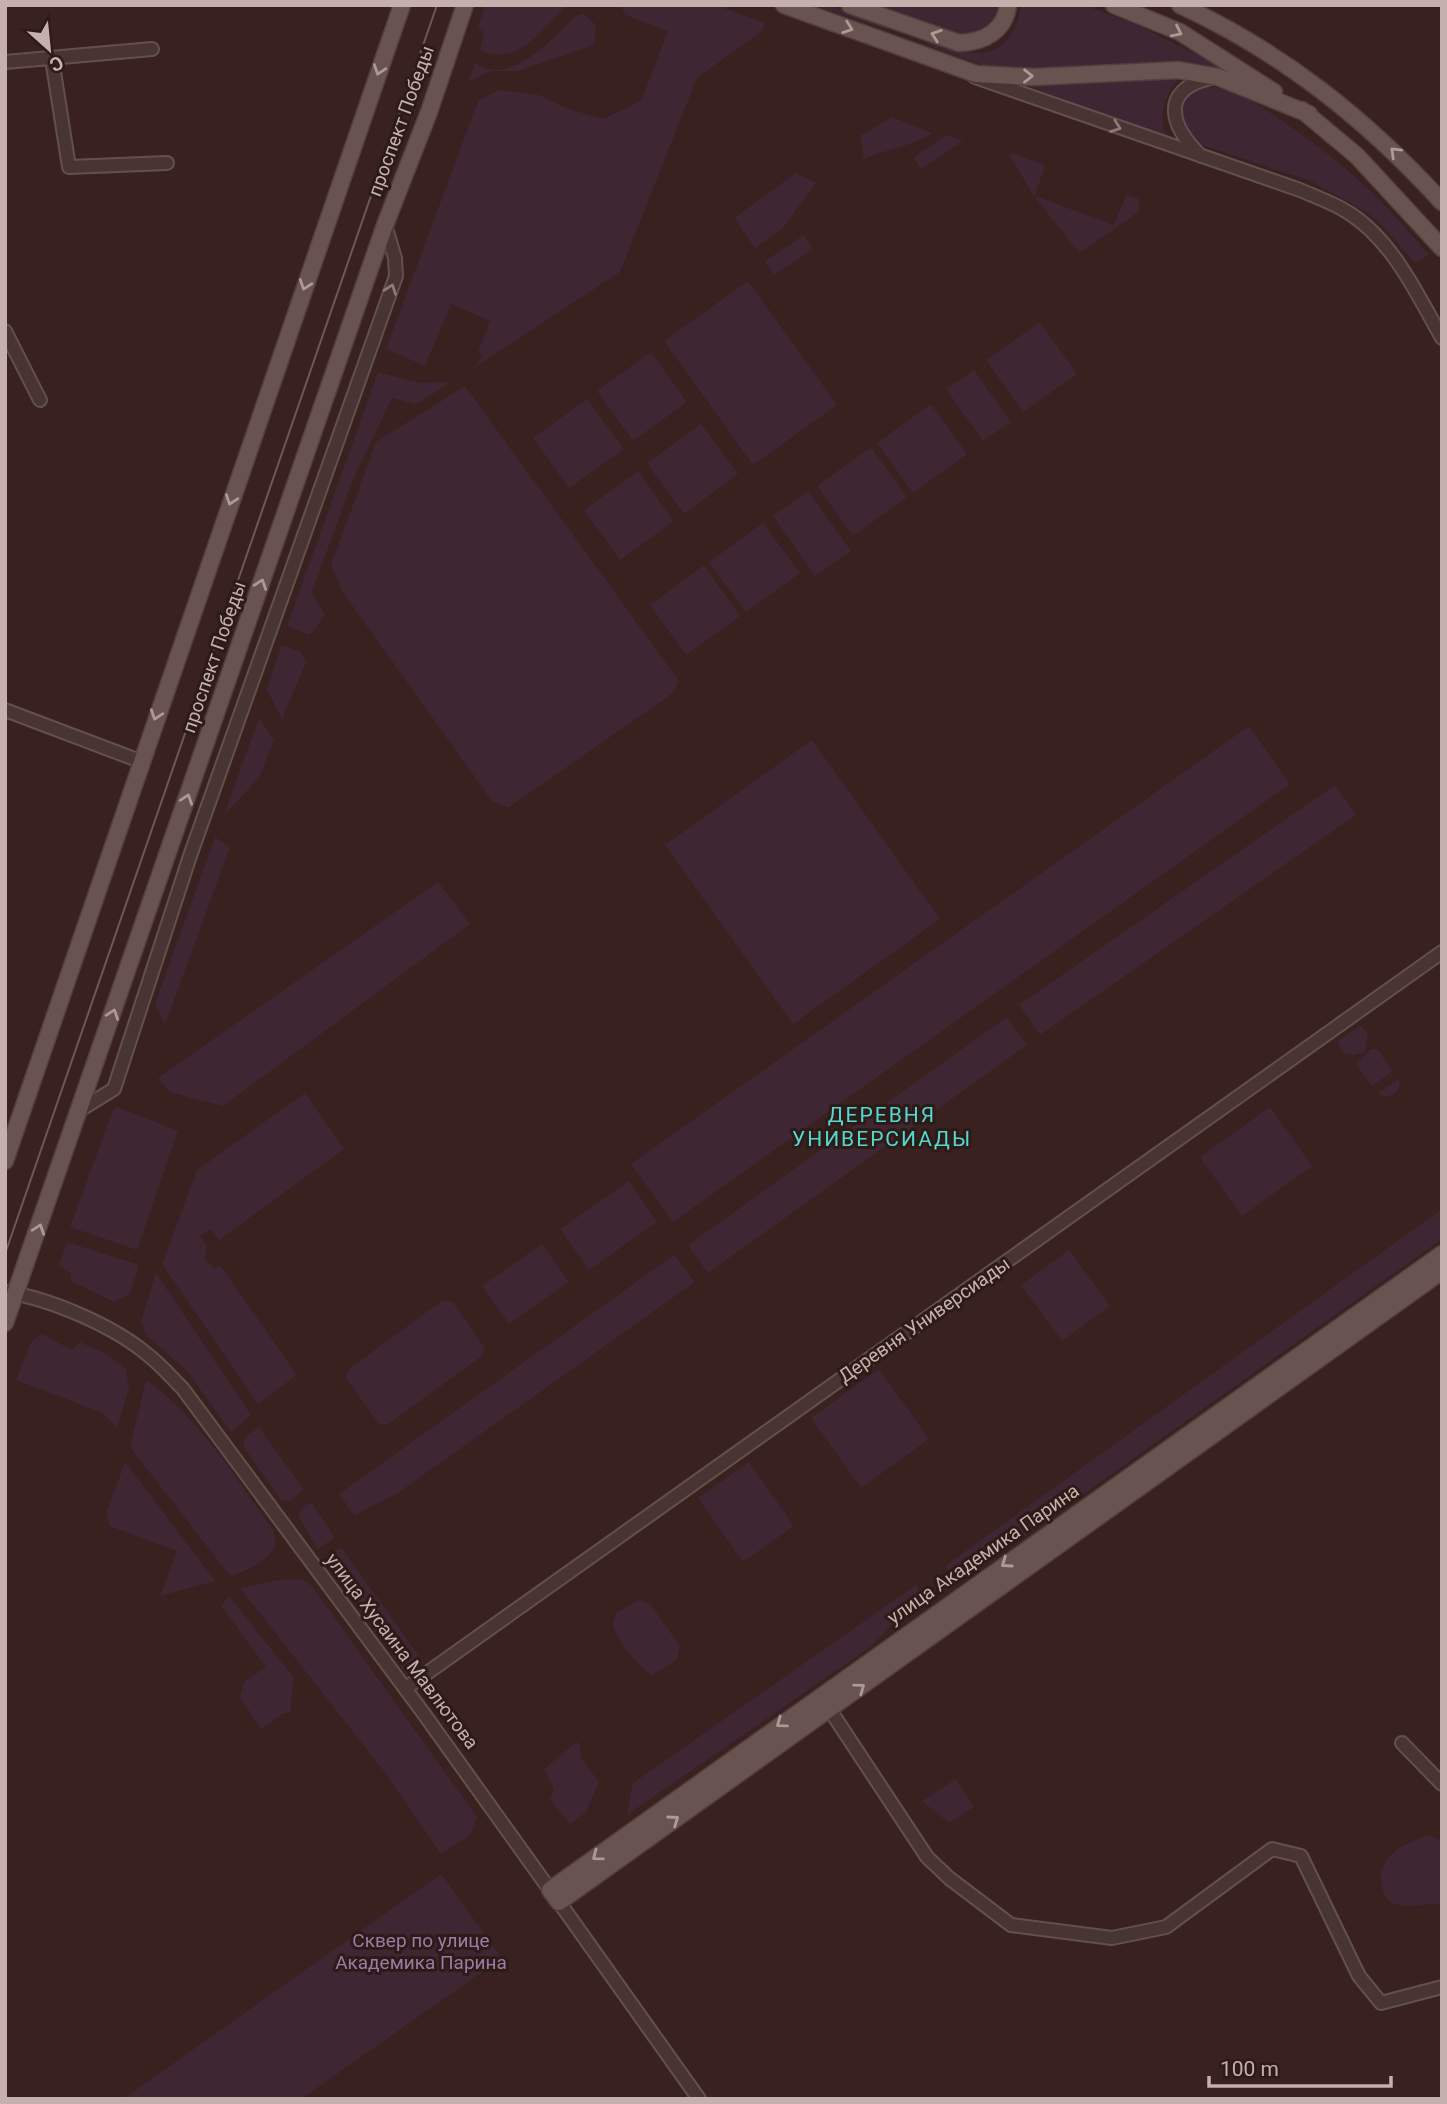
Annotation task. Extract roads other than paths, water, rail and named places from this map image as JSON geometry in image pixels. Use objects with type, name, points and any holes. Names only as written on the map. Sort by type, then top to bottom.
[{"type":"main road","name":"проспект Победы","points":[[5,1161],[140,761],[402,5]]},
{"type":"main road","name":"проспект Победы","points":[[5,1323],[9,1290],[80,1110],[385,225],[429,112],[465,5]]},
{"type":"main road","points":[[784,5],[960,70],[1034,77],[1154,69],[1218,77],[1309,114]]},
{"type":"main road","points":[[850,5],[959,43],[971,43],[992,34],[1006,17],[1008,5]]},
{"type":"main road","points":[[1114,5],[1180,32],[1309,114],[1366,165],[1442,248]]},
{"type":"main road","points":[[1180,5],[1260,46],[1318,86],[1370,129],[1442,202]]},
{"type":"main road","name":"улица Академика Парина","points":[[554,1896],[830,1710],[1032,1553],[1442,1254]]},
{"type":"main road","name":"улица Академика Парина","points":[[554,1896],[820,1695],[1442,1271]]},
{"type":"main road","points":[[820,1695],[830,1710]]},
{"type":"street","points":[[5,62],[152,49]]},
{"type":"street","points":[[52,59],[69,167],[167,163]]},
{"type":"street","points":[[960,70],[1204,159],[1300,190],[1351,214],[1377,236],[1400,266],[1442,338]]},
{"type":"street","points":[[1204,159],[1179,129],[1174,115],[1175,104],[1182,90],[1193,82],[1218,77]]},
{"type":"street","points":[[80,1110],[114,1088],[195,843],[396,276],[395,258],[385,225]]},
{"type":"street","points":[[5,331],[40,400]]},
{"type":"street","points":[[5,710],[140,761]]},
{"type":"street","name":"Деревня Универсиады","points":[[405,1688],[1442,951]]},
{"type":"street","name":"улица Хусаина Мавлютова","points":[[9,1290],[107,1328],[148,1354],[174,1381],[214,1428],[405,1688],[699,2099]]},
{"type":"street","points":[[830,1710],[927,1857],[949,1878],[1011,1925],[1112,1938],[1166,1927],[1272,1849],[1301,1856],[1359,1976],[1381,2004],[1442,1987]]},
{"type":"street","points":[[1402,1743],[1442,1784]]},
{"type":"tram line","points":[[5,1254],[437,5]]},
{"type":"district","name":"ДЕРЕВНЯ УНИВЕРСИАДЫ","points":[[882,1127]]},
{"type":"park label","name":"Сквер по улице Академика Парина","points":[[421,1951]]}]
